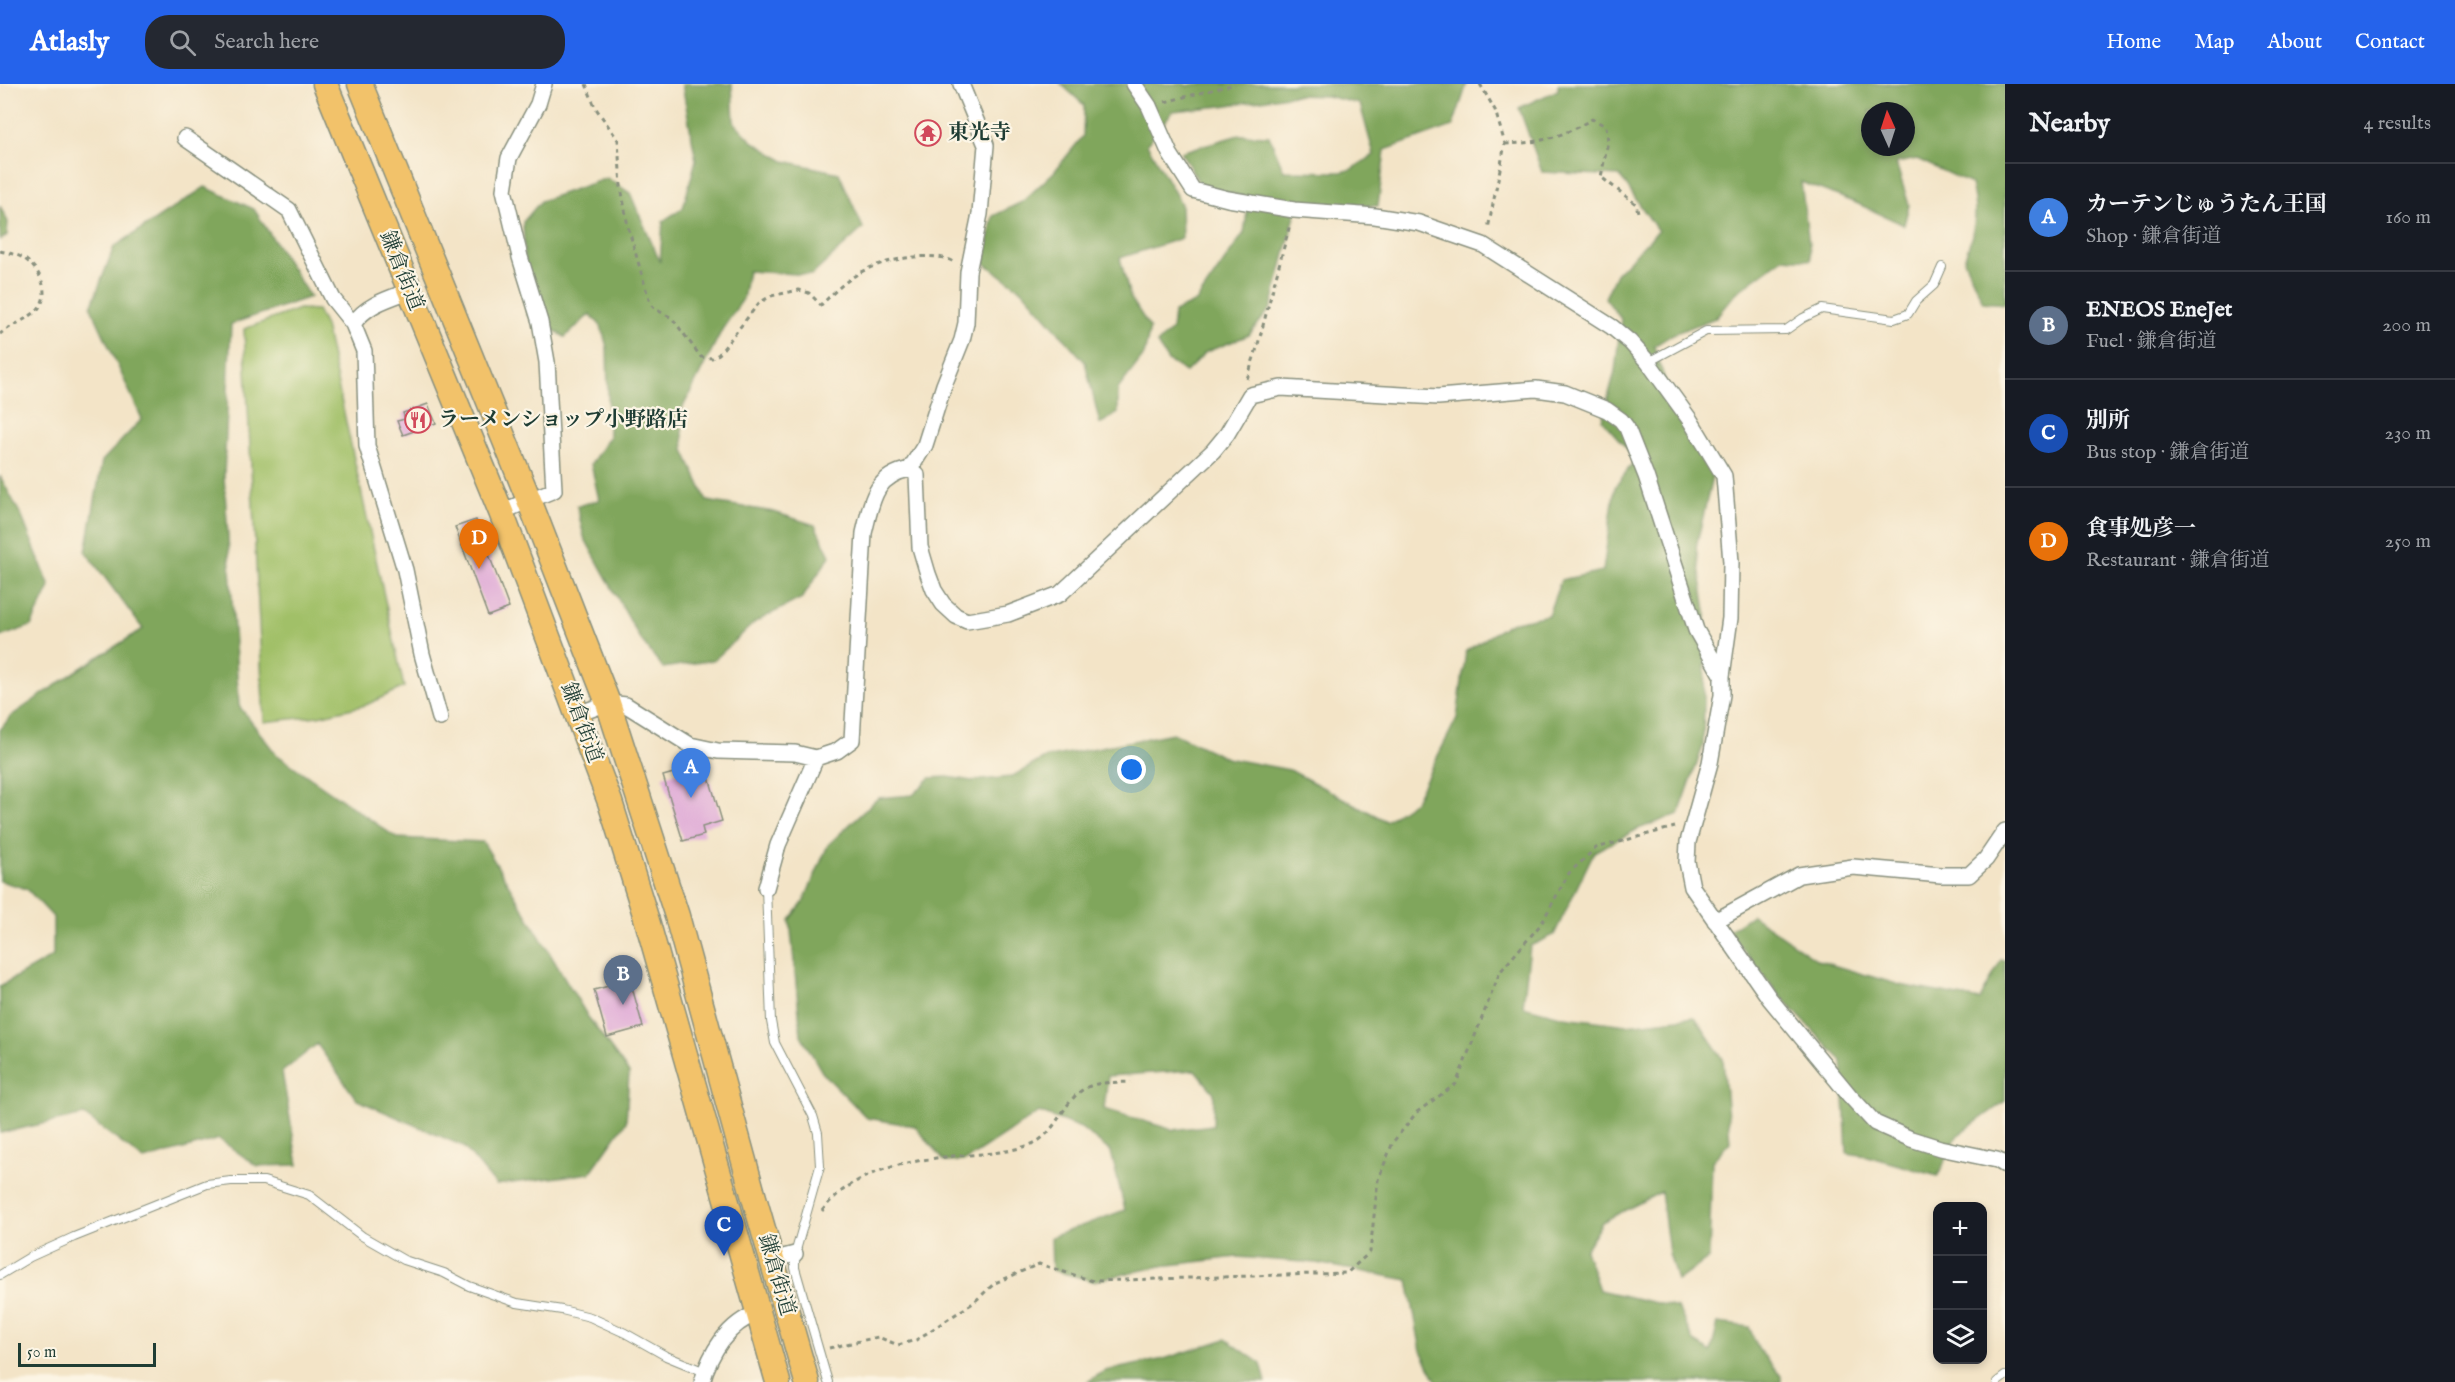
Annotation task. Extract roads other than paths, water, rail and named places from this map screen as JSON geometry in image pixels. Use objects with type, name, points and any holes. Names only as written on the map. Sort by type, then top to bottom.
[{"type":"main road","name":"鎌倉街道","points":[[325,84],[501,512],[610,802],[648,924],[778,1382]]},
{"type":"main road","name":"鎌倉街道","points":[[360,84],[530,500],[608,703],[677,916],[807,1382]]},
{"type":"street","points":[[501,512],[554,490],[548,363],[540,322],[520,257],[504,190],[509,158],[538,104],[544,84]]},
{"type":"street","points":[[578,714],[608,703],[626,705],[676,738],[703,749],[795,753],[816,758],[837,751],[852,740],[864,533],[872,501],[881,483],[893,472],[910,469],[926,445],[944,385],[962,340],[968,303],[968,272],[980,214],[986,146],[961,84]]},
{"type":"street","points":[[1134,84],[1149,106],[1170,154],[1193,190],[1228,199],[1294,210],[1375,216],[1419,223],[1484,245],[1612,327],[1648,362],[1690,420],[1724,476],[1731,562],[1730,618],[1722,676],[1722,695],[1710,763],[1688,842],[1687,862],[1692,886],[1770,999],[1875,1123],[1911,1139],[1940,1148],[1997,1160],[2005,1164]]},
{"type":"street","points":[[184,138],[289,210],[333,299],[352,324],[364,351],[367,446],[405,570],[422,654],[440,718]]},
{"type":"street","points":[[352,324],[361,313],[374,304],[409,291]]},
{"type":"street","points":[[910,469],[917,476],[920,547],[934,590],[943,604],[956,616],[967,621],[989,619],[1060,594],[1073,583],[1213,451],[1227,434],[1250,395],[1281,388],[1438,397],[1536,389],[1565,393],[1607,410],[1621,420],[1627,428],[1646,476],[1696,630],[1722,676]]},
{"type":"street","points":[[766,888],[778,845],[816,758]]},
{"type":"street","points":[[1715,921],[1799,875],[1854,867],[1941,875],[1969,875],[1986,859],[2005,831]]},
{"type":"street","points":[[772,1260],[795,1254]]},
{"type":"street","points":[[703,1377],[715,1349],[725,1336],[742,1321],[758,1313]]},
{"type":"lane","points":[[1648,362],[1706,330],[1786,330],[1822,309],[1894,319],[1908,314],[1916,302],[1934,285],[1942,267]]},
{"type":"lane","points":[[766,888],[771,1021],[775,1043],[808,1107],[818,1133],[820,1166],[795,1254],[795,1268],[828,1382]]},
{"type":"lane","points":[[0,1275],[30,1257],[74,1237],[207,1184],[264,1180],[309,1195],[362,1236],[404,1260],[517,1303],[590,1317],[625,1333],[703,1377]]},
{"type":"lane","points":[[1997,1382],[2005,1376]]},
{"type":"place","name":"東光寺","points":[[928,133]]},
{"type":"place","name":"ラーメンショップ小野路店","points":[[418,420]]},
{"type":"place","name":"食事処彦一","points":[[479,569]]},
{"type":"place","name":"カーテンじゅうたん王国","points":[[691,798]]},
{"type":"place","name":"ENEOS EneJet","points":[[623,1005]]},
{"type":"place","name":"別所","points":[[724,1256]]}]
